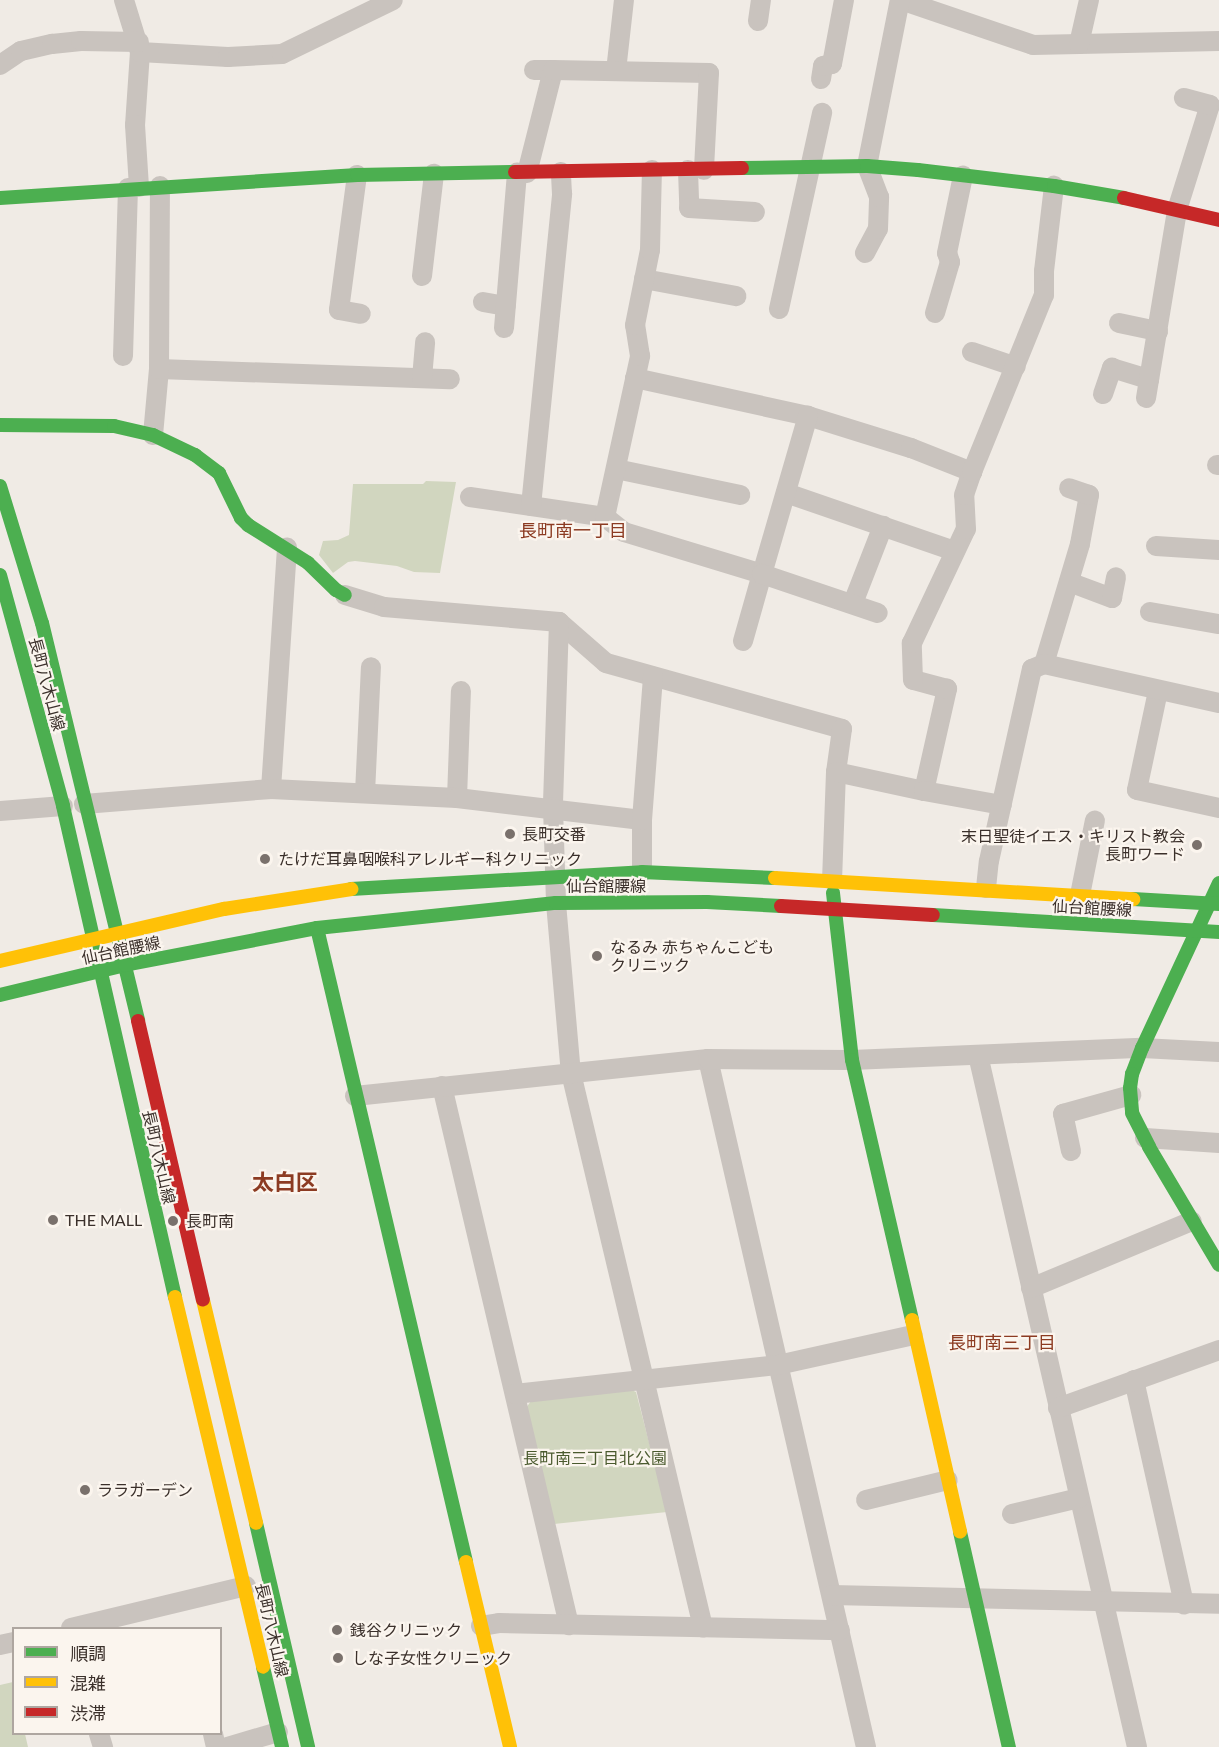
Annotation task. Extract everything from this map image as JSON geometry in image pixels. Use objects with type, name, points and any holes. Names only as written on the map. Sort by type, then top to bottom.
[{"type":"street","points":[[123,356],[139,47],[124,0]]},
{"type":"street","points":[[0,65],[21,51],[52,44],[81,41],[228,57],[282,54],[393,0]]},
{"type":"street","points":[[616,71],[624,0]]},
{"type":"street","points":[[758,21],[761,0]]},
{"type":"street","points":[[821,79],[823,66],[832,64],[844,0]]},
{"type":"street","points":[[865,253],[878,229],[880,212],[879,197],[867,166],[900,0],[1033,45],[1219,41]]},
{"type":"street","points":[[1078,44],[1089,0]]},
{"type":"street","points":[[504,328],[522,173],[544,70],[709,73],[689,208],[755,212]]},
{"type":"street","points":[[1103,394],[1112,368],[1148,389],[1177,210],[1210,105],[1184,98]]},
{"type":"street","points":[[778,309],[822,113]]},
{"type":"street","points":[[0,198],[357,175],[867,166],[1054,186],[1219,220]]},
{"type":"street","points":[[605,517],[640,356],[635,325],[652,222],[652,170]]},
{"type":"street","points":[[531,506],[562,194],[561,172]]},
{"type":"street","points":[[422,276],[434,174]]},
{"type":"street","points":[[357,175],[339,310],[360,315]]},
{"type":"street","points":[[935,313],[950,262],[947,253],[963,176]]},
{"type":"street","points":[[153,435],[159,369],[160,186]]},
{"type":"street","points":[[924,790],[947,689],[913,680],[912,643],[966,529],[964,495],[1044,295],[1044,271],[1054,186]]},
{"type":"street","points":[[644,279],[736,296]]},
{"type":"street","points":[[483,302],[506,306]]},
{"type":"street","points":[[1119,323],[1158,331]]},
{"type":"street","points":[[422,378],[425,342]]},
{"type":"street","points":[[972,352],[1016,367]]},
{"type":"street","points":[[159,369],[450,380]]},
{"type":"street","points":[[635,378],[808,416],[910,448],[972,472]]},
{"type":"street","points":[[743,640],[808,416]]},
{"type":"street","points":[[0,425],[114,426],[153,435],[208,463],[228,487],[241,518],[263,535],[287,548],[345,595],[384,607],[560,622],[606,663],[842,729],[836,772],[832,880],[852,1060],[1009,1747]]},
{"type":"street","points":[[616,469],[740,495]]},
{"type":"street","points":[[0,486],[16,555],[42,623],[84,804],[125,965],[308,1747]]},
{"type":"street","points":[[1044,664],[1080,544],[1089,495],[1069,488]]},
{"type":"street","points":[[786,493],[954,551]]},
{"type":"street","points":[[470,497],[605,517],[624,532],[853,603],[878,613]]},
{"type":"street","points":[[853,603],[883,526]]},
{"type":"street","points":[[1156,546],[1219,550]]},
{"type":"street","points":[[271,789],[287,548]]},
{"type":"street","name":"長町八木山線","points":[[0,575],[63,806],[172,1286],[246,1586],[280,1739]]},
{"type":"street","points":[[1068,582],[1112,598],[1116,577]]},
{"type":"street","points":[[1150,612],[1219,624]]},
{"type":"street","points":[[560,622],[553,807],[556,903],[571,1073],[704,1628]]},
{"type":"street","points":[[986,888],[988,861],[1032,669],[1044,664],[1219,703]]},
{"type":"street","points":[[365,793],[371,667]]},
{"type":"street","points":[[642,872],[642,820],[653,676]]},
{"type":"street","points":[[1158,690],[1137,790],[1219,808]]},
{"type":"street","points":[[457,798],[461,691]]},
{"type":"street","points":[[836,772],[1002,805]]},
{"type":"street","points":[[84,804],[271,789],[457,798],[553,807],[642,820]]},
{"type":"street","points":[[0,811],[63,806]]},
{"type":"street","points":[[1080,895],[1095,819]]},
{"type":"street","name":"仙台館腰線","points":[[0,961],[224,909],[346,889],[555,875],[642,872],[832,880],[1213,904]]},
{"type":"street","points":[[1219,883],[1213,904],[1195,931],[1142,1048],[1132,1074],[1131,1095],[1132,1113],[1144,1138],[1219,1265]]},
{"type":"street","name":"仙台館腰線","points":[[0,995],[125,965],[317,928],[556,903],[706,902],[1219,932]]},
{"type":"street","points":[[317,928],[510,1747]]},
{"type":"street","points":[[355,1096],[708,1059],[852,1060],[1142,1048],[1219,1052]]},
{"type":"street","points":[[978,1055],[1137,1747]]},
{"type":"street","points":[[708,1059],[866,1747]]},
{"type":"street","points":[[442,1086],[569,1625]]},
{"type":"street","points":[[1071,1151],[1063,1114],[1131,1095]]},
{"type":"street","points":[[1144,1138],[1219,1143]]},
{"type":"street","points":[[1031,1288],[1191,1221]]},
{"type":"street","points":[[515,1394],[778,1365],[913,1335]]},
{"type":"street","points":[[1058,1408],[1219,1350]]},
{"type":"street","points":[[1134,1380],[1184,1604]]},
{"type":"street","points":[[866,1500],[948,1480]]},
{"type":"street","points":[[1012,1514],[1079,1498]]},
{"type":"street","points":[[78,1627],[246,1586]]},
{"type":"street","points":[[832,1595],[1219,1604]]},
{"type":"street","points":[[481,1626],[499,1623],[840,1630]]},
{"type":"street","points":[[228,1747],[280,1739]]},
{"type":"green space","points":[[426,481],[456,482],[440,573],[414,572],[397,566],[355,561],[348,562],[333,573],[319,555],[323,541],[338,540],[349,535],[353,484],[423,484]]},
{"type":"green space","name":"長町南三丁目北公園","points":[[629,1389],[636,1392],[667,1512],[554,1524],[526,1408],[531,1401]]},
{"type":"green space","points":[[12,1682],[12,1735],[25,1735],[28,1747],[0,1747],[0,1685]]},
{"type":"traffic: fast","points":[[742,168],[867,166],[918,170],[1054,186],[1124,198]]},
{"type":"traffic: fast","points":[[0,198],[357,175],[515,172]]},
{"type":"traffic: fast","points":[[0,425],[114,426],[153,435],[195,455],[219,473],[241,518],[248,525],[308,563],[336,590],[345,595]]},
{"type":"traffic: fast","points":[[0,486],[42,623],[138,1021]]},
{"type":"traffic: fast","points":[[0,575],[63,806],[175,1297]]},
{"type":"traffic: fast","points":[[351,889],[642,872],[775,878]]},
{"type":"traffic: fast","points":[[1219,883],[1142,1048],[1132,1074],[1130,1088],[1132,1113],[1149,1147],[1219,1265]]},
{"type":"traffic: fast","points":[[833,893],[852,1060],[912,1320]]},
{"type":"traffic: fast","points":[[1133,899],[1219,904]]},
{"type":"traffic: fast","points":[[0,995],[125,965],[317,928],[556,903],[707,902],[781,906]]},
{"type":"traffic: fast","points":[[933,915],[1219,932]]},
{"type":"traffic: fast","points":[[317,928],[466,1562]]},
{"type":"traffic: fast","points":[[256,1523],[308,1747]]},
{"type":"traffic: fast","points":[[960,1532],[1009,1747]]},
{"type":"traffic: fast","points":[[263,1667],[282,1747]]},
{"type":"traffic: slow","points":[[775,878],[1133,899]]},
{"type":"traffic: slow","points":[[0,961],[224,909],[351,889]]},
{"type":"traffic: slow","points":[[175,1297],[263,1667]]},
{"type":"traffic: slow","points":[[203,1300],[256,1523]]},
{"type":"traffic: slow","points":[[912,1320],[960,1532]]},
{"type":"traffic: slow","points":[[466,1562],[510,1747]]},
{"type":"traffic: jam","points":[[515,172],[742,168]]},
{"type":"traffic: jam","points":[[1124,198],[1219,220]]},
{"type":"traffic: jam","points":[[781,906],[933,915]]},
{"type":"traffic: jam","points":[[138,1021],[203,1300]]},
{"type":"place","name":"長町交番","points":[[510,834]]},
{"type":"place","name":"末日聖徒イエス・キリスト教会 長町ワード","points":[[1197,845]]},
{"type":"place","name":"たけだ耳鼻咽喉科アレルギー科クリニック","points":[[265,859]]},
{"type":"place","name":"なるみ 赤ちゃんこども クリニック","points":[[597,956]]},
{"type":"place","name":"THE MALL","points":[[53,1220]]},
{"type":"place","name":"長町南","points":[[173,1221]]},
{"type":"place","name":"ララガーデン","points":[[85,1490]]},
{"type":"place","name":"銭谷クリニック","points":[[337,1630]]},
{"type":"place","name":"しな子女性クリニック","points":[[338,1658]]},
{"type":"district","name":"長町南一丁目","points":[[573,530]]},
{"type":"district","name":"太白区","points":[[285,1182]]},
{"type":"district","name":"長町南三丁目","points":[[1002,1342]]}]
